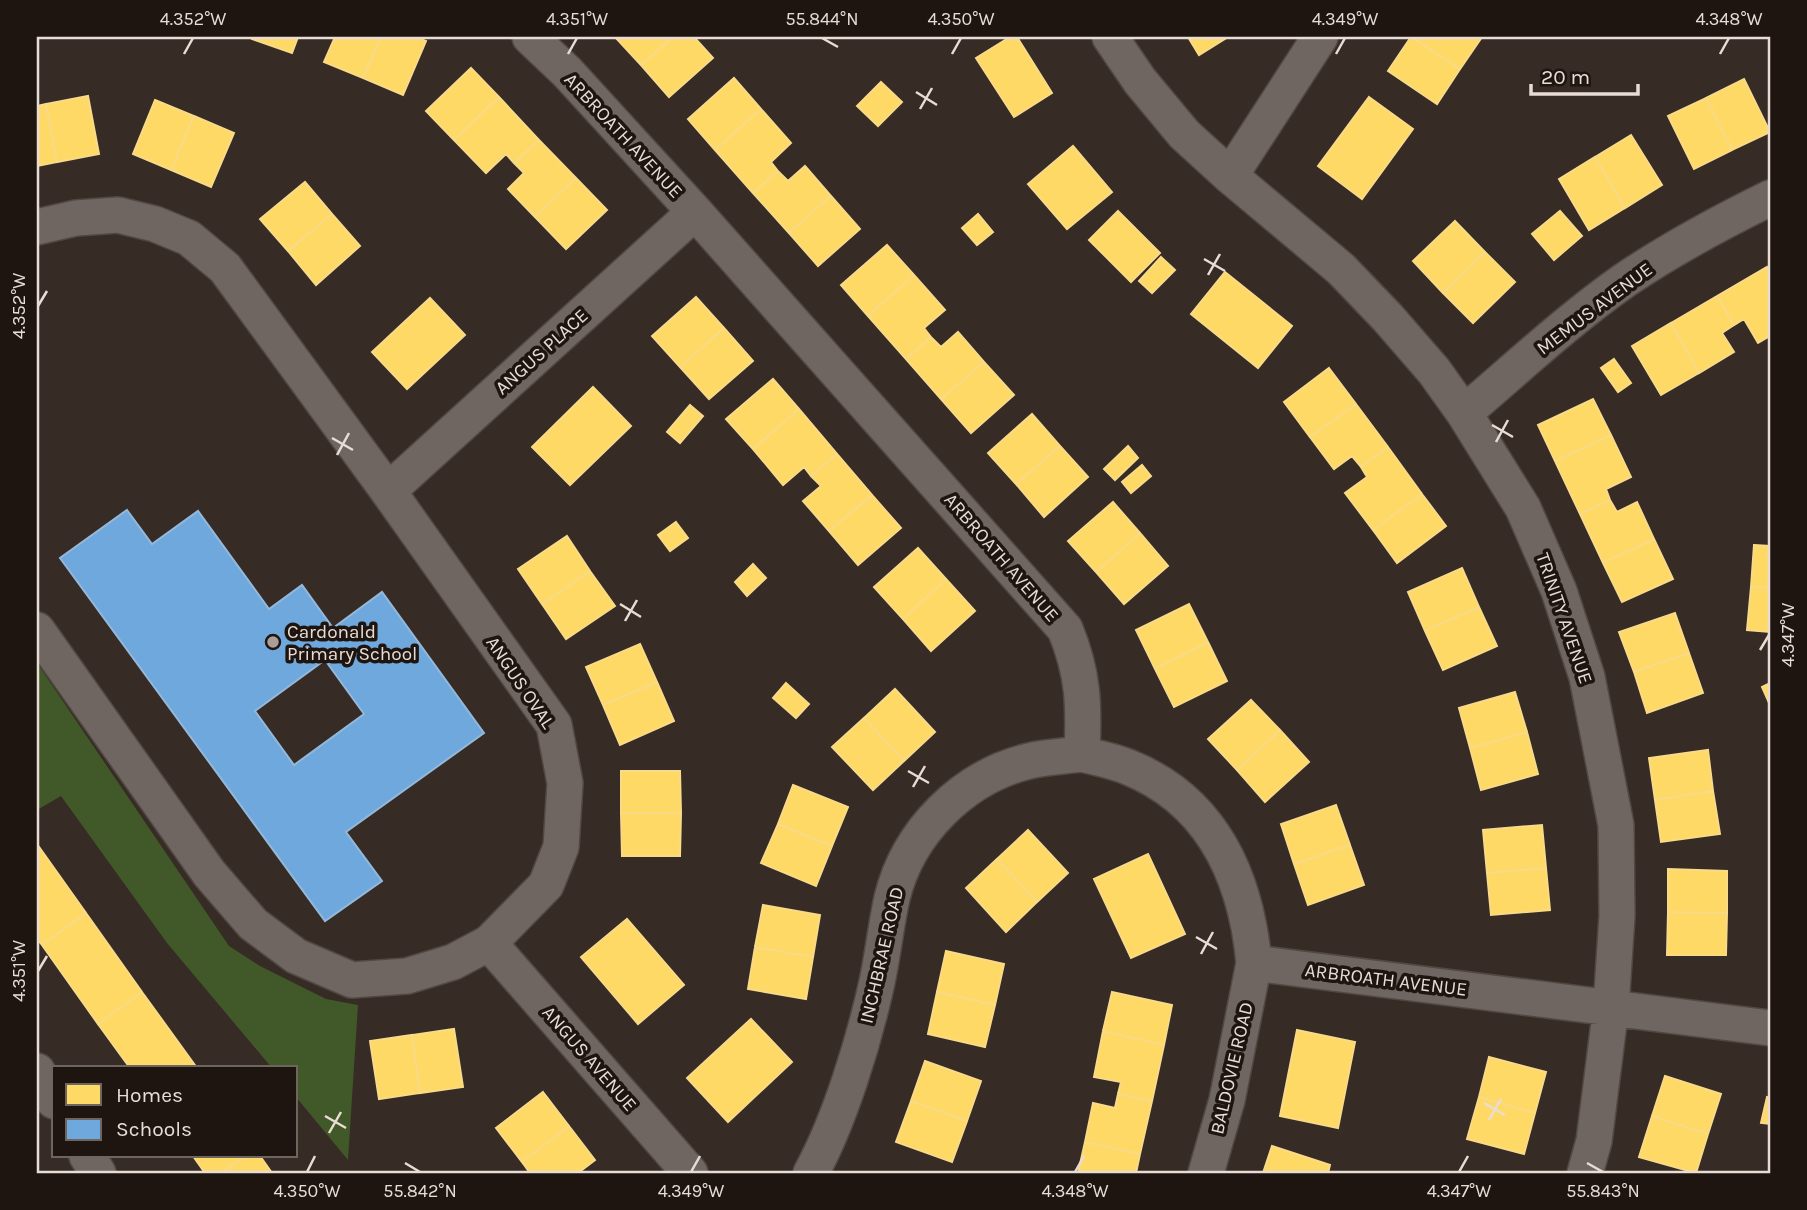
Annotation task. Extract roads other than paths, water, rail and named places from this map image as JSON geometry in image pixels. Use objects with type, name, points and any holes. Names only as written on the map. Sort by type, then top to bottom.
[{"type":"street","name":"ARBROATH AVENUE","points":[[530,37],[567,72],[695,212],[1065,629],[1077,658],[1084,702],[1082,754]]},
{"type":"street","name":"TRINITY AVENUE","points":[[1110,37],[1140,81],[1184,134],[1341,269],[1434,371],[1464,413],[1523,508],[1559,592],[1587,677],[1616,825],[1617,916],[1611,1007],[1594,1141],[1585,1173]]},
{"type":"street","points":[[1230,176],[1320,37]]},
{"type":"street","name":"MEMUS AVENUE","points":[[1464,413],[1561,329],[1626,279],[1724,221],[1770,198]]},
{"type":"street","name":"ANGUS PLACE","points":[[388,491],[695,212]]},
{"type":"street","name":"ANGUS OVAL","points":[[37,227],[76,218],[118,215],[155,224],[189,239],[225,268],[554,725],[565,783],[561,847],[546,885],[489,943],[453,962],[419,973],[352,980],[296,956],[253,924],[209,873],[37,630]]},
{"type":"street","points":[[1082,754],[1128,767],[1165,786],[1198,814],[1224,849],[1240,887],[1251,931],[1254,963]]},
{"type":"street","name":"INCHBRAE ROAD","points":[[811,1173],[835,1120],[862,1038],[876,983],[892,896],[905,860],[922,832],[956,796],[996,773],[1029,761],[1082,754]]},
{"type":"street","name":"ANGUS AVENUE","points":[[489,943],[690,1173]]},
{"type":"street","name":"ARBROATH AVENUE","points":[[1254,963],[1770,1028]]},
{"type":"street","name":"BALDOVIE ROAD","points":[[1206,1173],[1227,1100],[1254,963]]},
{"type":"street","points":[[37,1072],[52,1098]]},
{"type":"street","points":[[88,1158],[98,1173]]},
{"type":"place","name":"Cardonald Primary School","points":[[273,642]]}]
